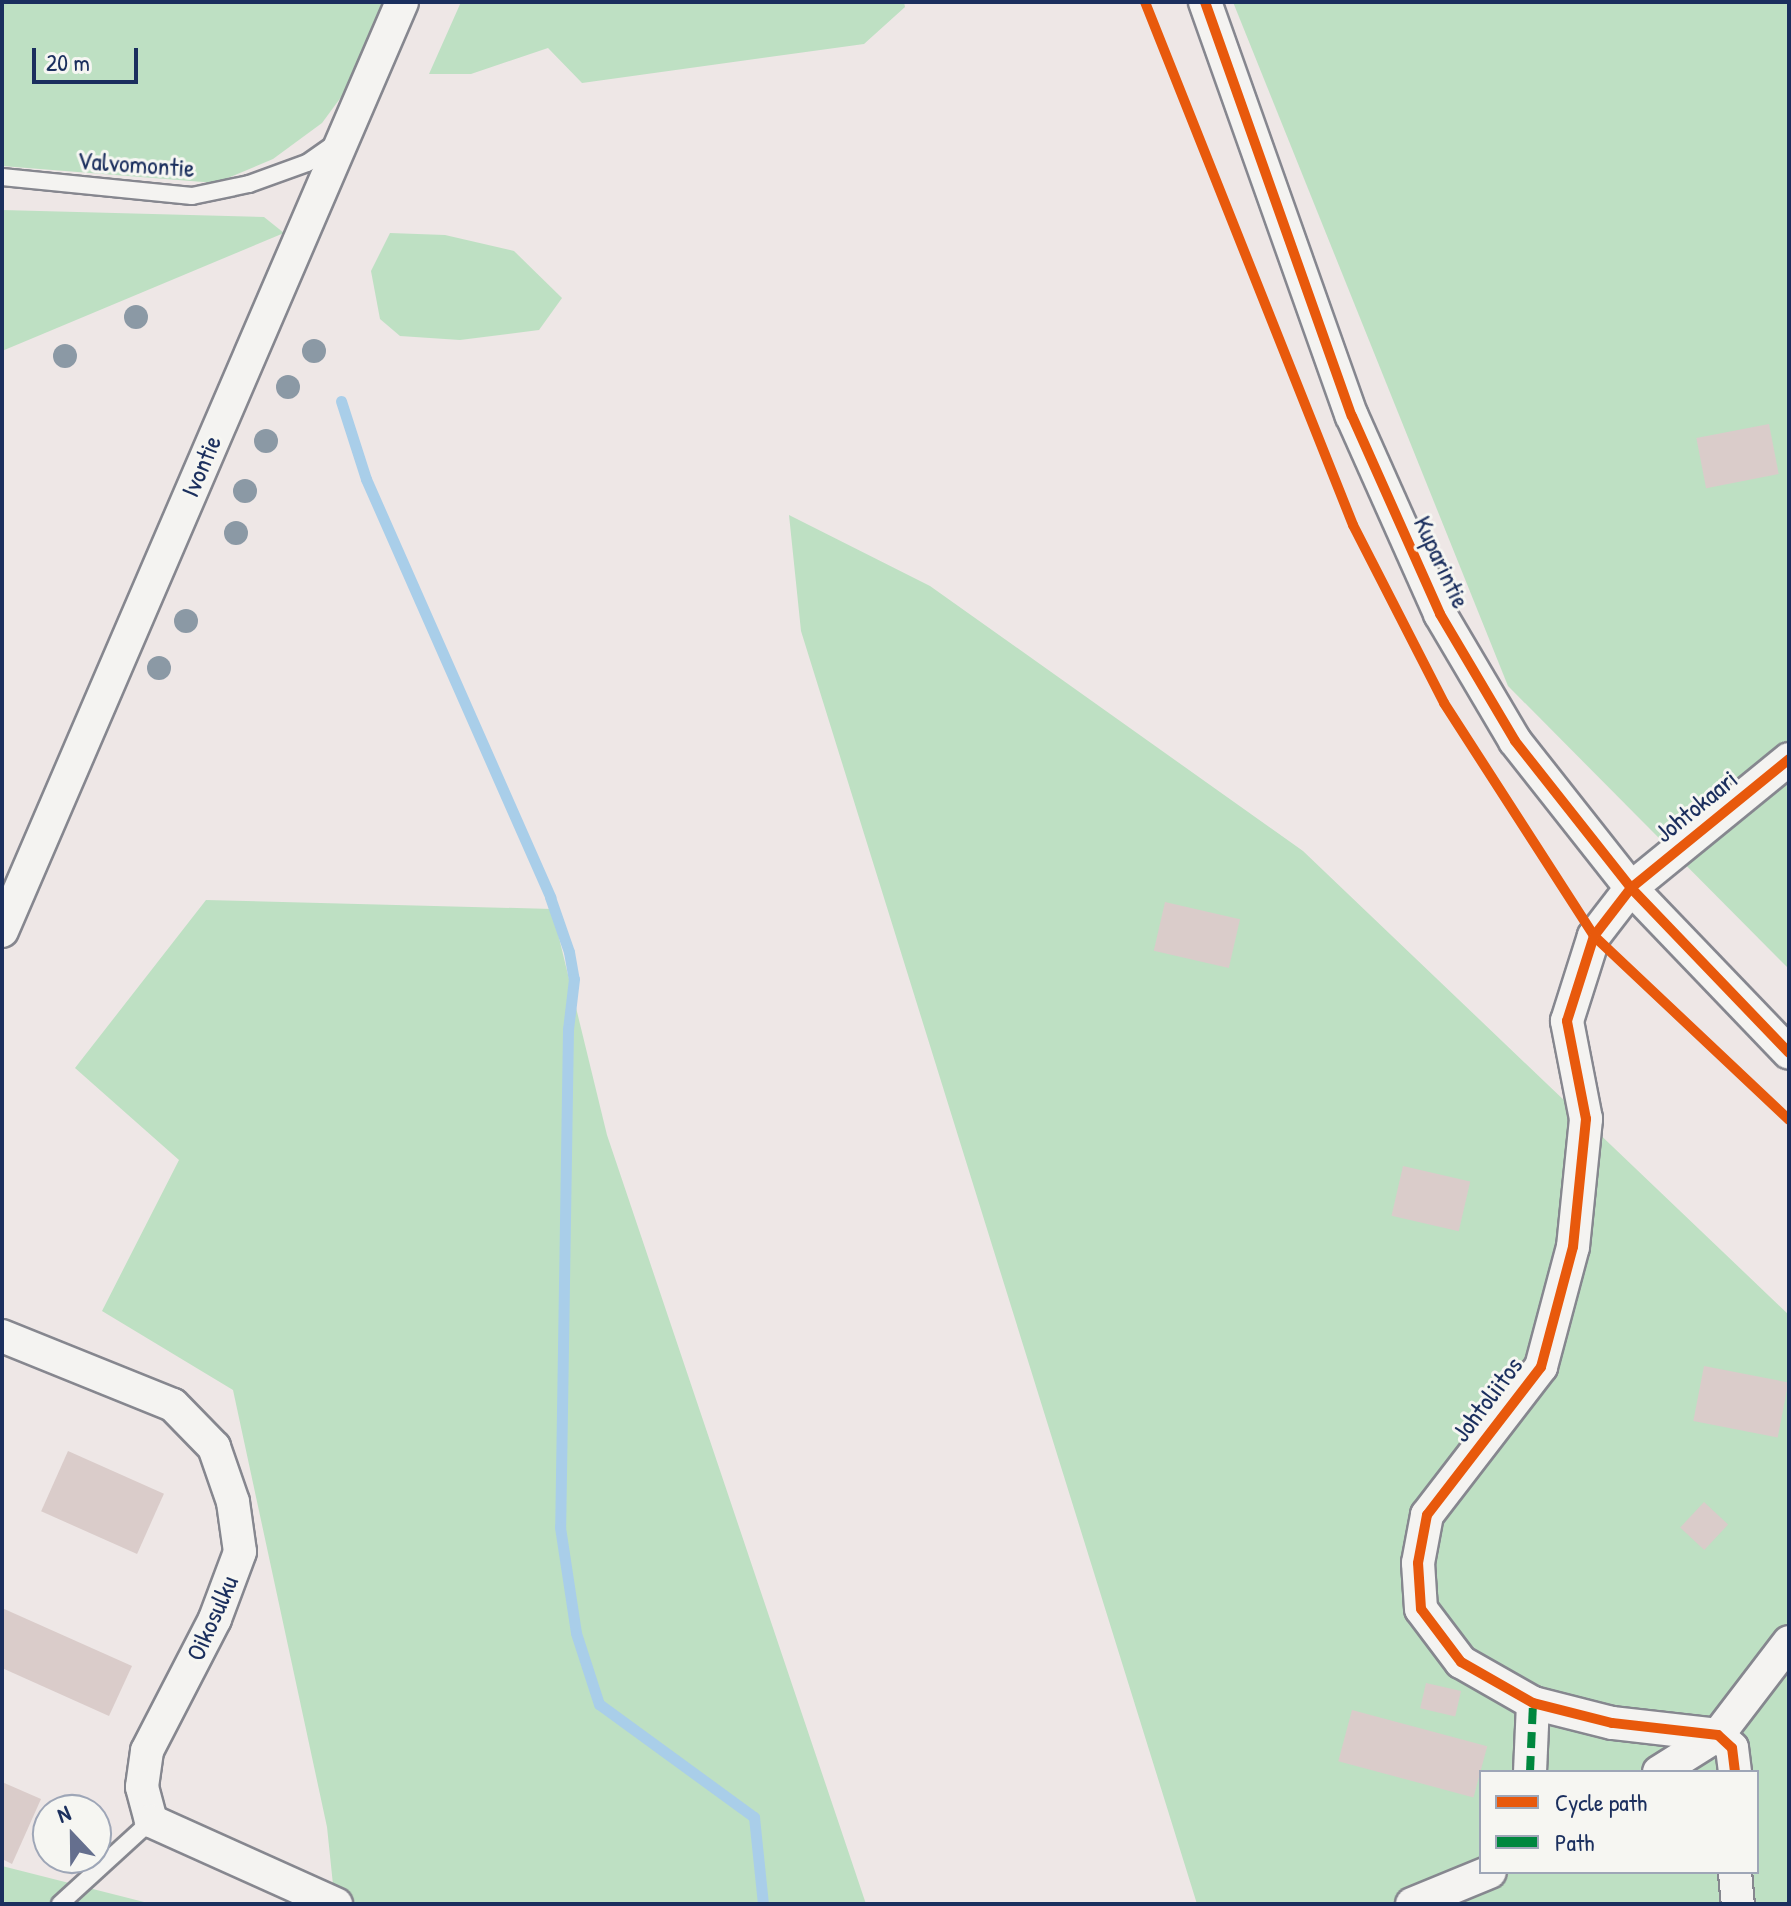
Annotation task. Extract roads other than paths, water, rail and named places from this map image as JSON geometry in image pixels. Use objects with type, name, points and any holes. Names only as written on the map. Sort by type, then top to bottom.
[{"type":"street","name":"Ivontie","points":[[2,931],[349,134],[402,2]]},
{"type":"street","name":"Kuparintie","points":[[1205,2],[1352,416],[1440,614],[1515,741],[1631,888],[1789,1053]]},
{"type":"street","name":"Johtokaari","points":[[1631,888],[1789,759]]},
{"type":"street","name":"Johtoliitos","points":[[1631,888],[1594,936],[1567,1021],[1586,1119],[1573,1247],[1541,1367],[1427,1515],[1418,1563],[1421,1609],[1461,1662],[1533,1703],[1612,1723],[1718,1735]]},
{"type":"street","name":"Oikosulku","points":[[2,1336],[173,1405],[214,1447],[233,1502],[240,1552],[215,1619],[147,1751],[142,1787],[151,1821]]},
{"type":"street","points":[[1662,1770],[1718,1735],[1789,1642]]},
{"type":"street","points":[[1530,1770],[1533,1703]]},
{"type":"street","points":[[1718,1735],[1732,1748],[1735,1770]]},
{"type":"street","points":[[151,1821],[336,1904]]},
{"type":"street","points":[[1412,1904],[1485,1874]]},
{"type":"street","points":[[1735,1874],[1738,1904]]},
{"type":"lane","name":"Valvomontie","points":[[2,177],[192,196],[249,184],[307,163],[349,134]]},
{"type":"lane","points":[[60,1904],[151,1821]]},
{"type":"waterway","points":[[341,401],[366,479],[550,897],[569,952],[574,979],[568,1029],[560,1527],[576,1633],[599,1704],[754,1817],[763,1904]]}]
